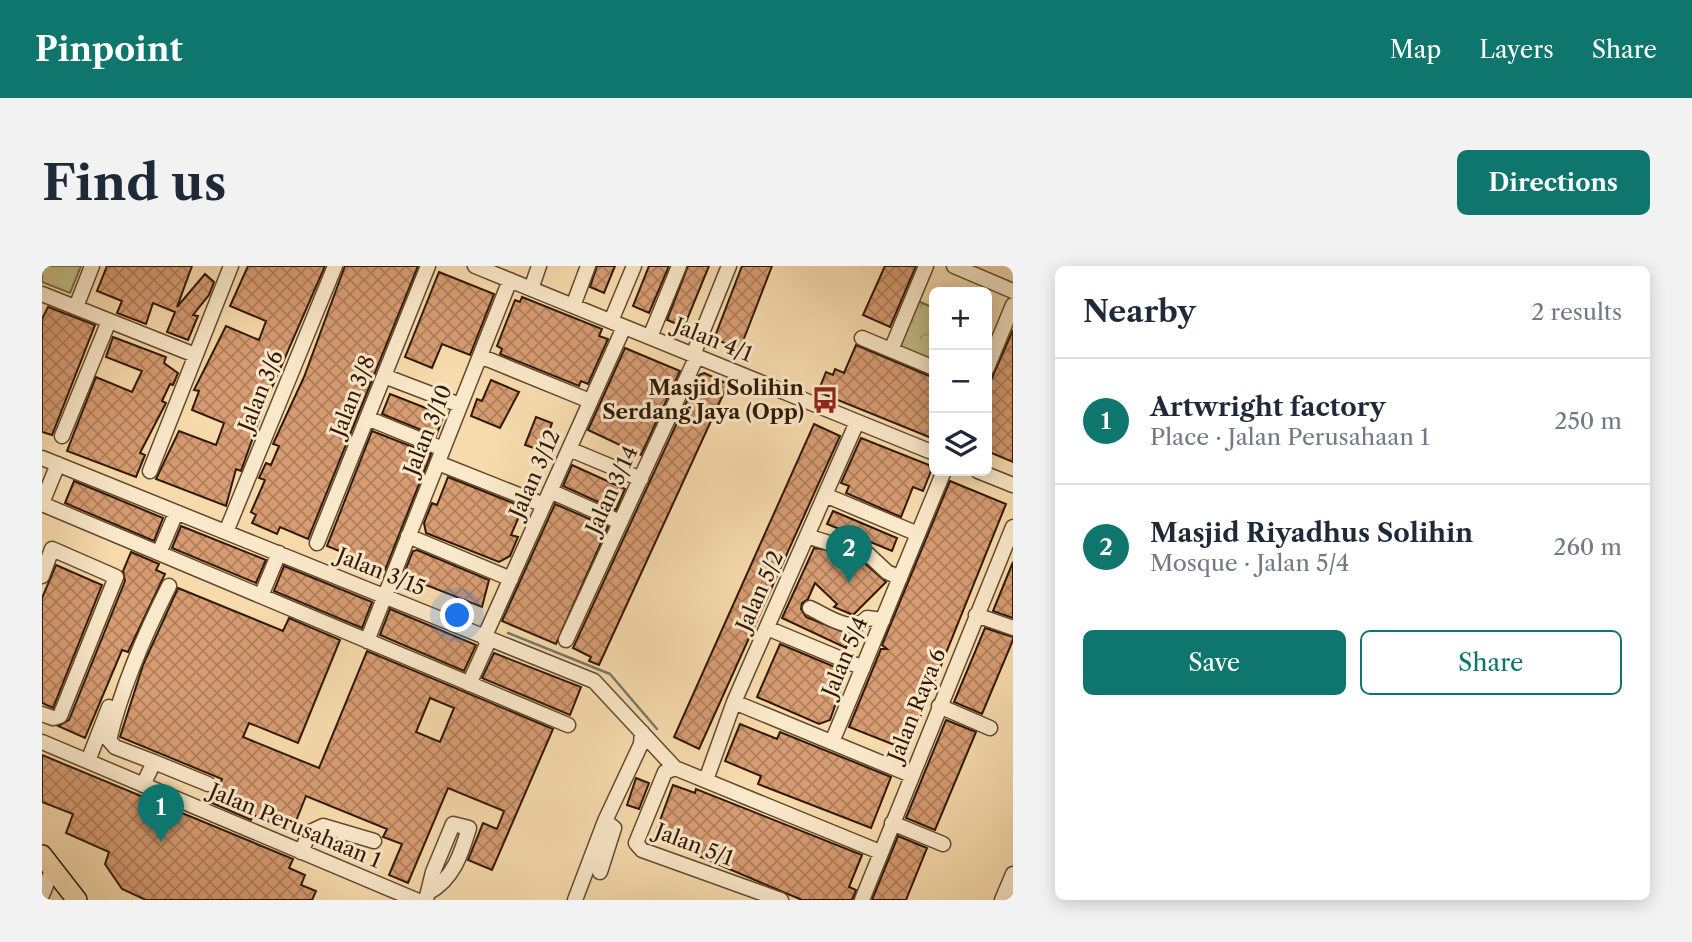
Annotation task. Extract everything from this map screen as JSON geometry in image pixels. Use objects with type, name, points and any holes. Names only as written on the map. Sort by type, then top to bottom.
[{"type":"main road","points":[[47,862],[78,900]]},
{"type":"street","points":[[76,307],[92,266]]},
{"type":"street","name":"Jalan 3/6","points":[[226,532],[335,266]]},
{"type":"street","name":"Jalan 3/8","points":[[317,542],[428,266]]},
{"type":"street","points":[[531,289],[539,266]]},
{"type":"street","points":[[573,306],[588,266]]},
{"type":"street","name":"Jalan 3/12","points":[[469,684],[511,579],[590,401],[634,266]]},
{"type":"street","points":[[650,337],[679,266]]},
{"type":"street","name":"Jalan 3/14","points":[[566,640],[641,480],[695,355],[729,266]]},
{"type":"street","points":[[891,350],[926,266]]},
{"type":"street","points":[[954,266],[1013,290]]},
{"type":"street","points":[[150,471],[227,267]]},
{"type":"street","name":"Jalan 4/1","points":[[485,268],[929,451]]},
{"type":"street","name":"Jalan 3/10","points":[[367,641],[510,280]]},
{"type":"street","points":[[42,294],[195,355]]},
{"type":"street","points":[[992,356],[1013,305]]},
{"type":"street","points":[[62,436],[110,321]]},
{"type":"street","points":[[862,338],[929,366]]},
{"type":"street","points":[[480,356],[590,401]]},
{"type":"street","points":[[384,376],[460,405]]},
{"type":"street","points":[[367,418],[544,505]]},
{"type":"street","name":"Jalan 5/2","points":[[706,780],[734,702],[857,422]]},
{"type":"street","points":[[569,449],[641,480]]},
{"type":"street","name":"Jalan 3/15","points":[[42,458],[594,681],[675,768]]},
{"type":"street","points":[[58,464],[42,503],[568,725]]},
{"type":"street","name":"Jalan 5/4","points":[[832,742],[942,476]]},
{"type":"street","points":[[990,476],[1013,485]]},
{"type":"street","points":[[550,491],[620,522]]},
{"type":"street","points":[[825,495],[918,534]]},
{"type":"street","points":[[159,553],[176,513]]},
{"type":"street","name":"Jalan Raya 6","points":[[862,900],[1013,527]]},
{"type":"street","points":[[408,536],[511,579]]},
{"type":"street","points":[[807,536],[829,543],[856,544],[887,572],[900,578]]},
{"type":"street","points":[[42,576],[52,549],[116,577],[60,716],[53,719],[42,714]]},
{"type":"street","points":[[261,596],[279,553]]},
{"type":"street","points":[[169,586],[144,637],[116,709],[109,740],[115,747],[208,784]]},
{"type":"street","points":[[810,608],[851,627],[862,625],[867,618],[883,620]]},
{"type":"street","points":[[976,615],[1013,628]]},
{"type":"street","points":[[766,628],[863,668]]},
{"type":"street","points":[[88,761],[129,657]]},
{"type":"street","points":[[734,702],[911,775]]},
{"type":"street","points":[[939,706],[990,728]]},
{"type":"street","points":[[575,900],[605,821],[641,744],[642,732]]},
{"type":"street","name":"Jalan Perusahaan 1","points":[[42,742],[301,852],[390,895],[423,898]]},
{"type":"street","points":[[143,785],[154,762]]},
{"type":"street","points":[[675,768],[880,852]]},
{"type":"street","name":"Jalan 5/1","points":[[675,768],[665,772],[636,843],[642,850],[780,900]]},
{"type":"street","points":[[600,872],[614,828],[605,821]]},
{"type":"street","points":[[892,823],[943,844]]},
{"type":"street","points":[[301,852],[310,832],[323,826],[374,841]]},
{"type":"street","points":[[42,895],[47,862]]},
{"type":"street","points":[[1002,900],[1013,874]]},
{"type":"green space","points":[[42,266],[81,266],[70,293],[42,282]]},
{"type":"green space","points":[[918,301],[929,306],[929,362],[899,349]]},
{"type":"building","points":[[107,266],[192,266],[177,307],[205,274],[214,282],[209,295],[193,315],[198,316],[188,340],[167,332],[175,312],[153,303],[146,324],[117,313],[122,301],[97,291]]},
{"type":"building","points":[[248,266],[325,266],[266,401],[241,471],[236,469],[226,506],[156,479],[179,431],[216,445],[224,423],[192,410],[199,391],[194,390],[226,326],[259,340],[266,321],[230,306]]},
{"type":"building","points":[[345,266],[418,266],[308,539],[280,527],[277,534],[252,523],[256,515],[251,512],[265,480],[259,478],[266,463],[271,465],[279,446],[273,444],[304,377]]},
{"type":"building","points":[[597,266],[615,266],[604,293],[590,287]]},
{"type":"building","points":[[649,266],[669,266],[649,313],[633,306]]},
{"type":"building","points":[[688,266],[709,266],[684,327],[667,320]]},
{"type":"building","points":[[742,266],[772,266],[740,349],[714,339]]},
{"type":"building","points":[[885,266],[916,266],[890,327],[863,315]]},
{"type":"building","points":[[439,272],[494,294],[470,355],[442,344],[432,368],[405,357]]},
{"type":"building","points":[[522,297],[602,329],[599,336],[608,339],[588,384],[581,381],[579,386],[500,354],[502,349],[497,346],[515,300],[520,302]]},
{"type":"building","points":[[48,307],[95,325],[52,435],[42,432],[42,319]]},
{"type":"building","points":[[1013,330],[1013,462],[992,453],[992,378]]},
{"type":"building","points":[[113,337],[166,357],[164,363],[178,373],[173,385],[170,384],[162,401],[166,403],[140,453],[145,455],[136,477],[67,451],[96,377],[132,392],[142,371],[106,357]]},
{"type":"building","points":[[856,345],[929,376],[929,437],[818,392],[826,372],[833,375],[835,369],[844,373]]},
{"type":"building","points":[[625,348],[680,371],[641,455],[588,430]]},
{"type":"building","points":[[704,373],[728,384],[599,665],[589,661],[591,657],[573,648],[699,375]]},
{"type":"building","points":[[491,380],[519,392],[500,428],[471,416],[477,399],[482,401]]},
{"type":"building","points":[[390,394],[444,415],[436,436],[382,414]]},
{"type":"building","points":[[536,417],[552,423],[542,451],[525,445]]},
{"type":"building","points":[[814,424],[840,436],[699,749],[674,737]]},
{"type":"building","points":[[372,431],[431,454],[385,570],[327,546]]},
{"type":"building","points":[[861,438],[929,465],[929,476],[923,491],[913,487],[901,517],[846,493],[849,486],[841,483]]},
{"type":"building","points":[[572,465],[625,489],[616,510],[563,486]]},
{"type":"building","points":[[448,477],[523,507],[511,535],[518,537],[510,556],[499,562],[426,533],[424,523],[432,503],[437,505]]},
{"type":"building","points":[[74,481],[163,518],[154,541],[65,503]]},
{"type":"building","points":[[950,481],[1006,504],[907,750],[849,727],[881,649],[887,649],[882,645]]},
{"type":"building","points":[[555,504],[608,527],[556,644],[502,621]]},
{"type":"building","points":[[833,511],[897,538],[892,551],[827,524]]},
{"type":"building","points":[[181,526],[266,560],[256,583],[172,548]]},
{"type":"building","points":[[814,548],[853,553],[886,582],[853,615],[834,607],[837,604],[815,583],[808,599],[802,603],[801,609],[806,617],[851,635],[846,648],[782,618]]},
{"type":"building","points":[[417,550],[489,580],[482,607],[403,576],[413,551]]},
{"type":"building","points":[[131,552],[159,564],[156,570],[165,574],[128,652],[122,650],[85,738],[58,726],[69,720],[125,581],[123,571]]},
{"type":"building","points":[[1013,562],[1013,618],[993,611]]},
{"type":"building","points":[[56,565],[102,585],[53,708],[42,703],[42,598]]},
{"type":"building","points":[[284,566],[372,602],[362,628],[274,591]]},
{"type":"building","points":[[178,588],[283,631],[289,618],[340,640],[298,743],[249,723],[243,737],[319,768],[367,651],[553,729],[492,870],[468,860],[483,823],[497,829],[504,811],[448,788],[408,883],[389,875],[402,844],[383,837],[387,829],[306,796],[292,831],[253,815],[251,820],[212,803],[222,779],[120,737],[143,665]],"holes":[[[430,698],[454,708],[440,742],[416,732]]]},
{"type":"building","points":[[390,609],[476,645],[464,671],[380,635]]},
{"type":"building","points":[[985,628],[1013,637],[1013,640],[982,714],[954,702]]},
{"type":"building","points":[[780,644],[847,672],[830,720],[819,724],[757,697]]},
{"type":"building","points":[[494,653],[581,687],[570,715],[482,678]]},
{"type":"building","points":[[946,720],[976,732],[935,830],[906,818]]},
{"type":"building","points":[[740,724],[777,739],[780,732],[891,777],[871,828],[758,784],[761,776],[725,761]]},
{"type":"building","points":[[42,755],[293,859],[289,868],[305,875],[301,885],[316,891],[312,900],[146,900],[122,889],[105,864],[109,852],[66,833],[73,814],[42,802]]},
{"type":"building","points":[[636,778],[649,783],[639,809],[627,805]]},
{"type":"building","points":[[673,785],[695,793],[696,789],[862,855],[849,887],[856,890],[852,900],[802,900],[654,837]]},
{"type":"building","points":[[898,836],[927,848],[906,900],[872,900]]},
{"type":"waterway","points":[[508,633],[610,674],[657,729]]},
{"type":"place","name":"Masjid Solihin Serdang Jaya (Opp)","points":[[825,400]]},
{"type":"place","name":"Masjid Riyadhus Solihin","points":[[849,583]]},
{"type":"place","name":"Artwright factory","points":[[161,842]]}]
